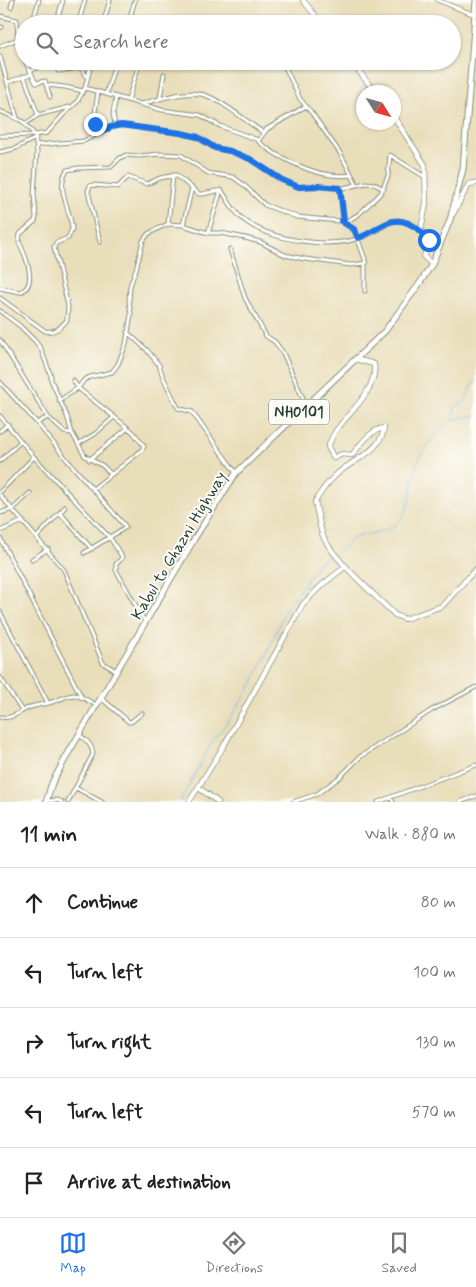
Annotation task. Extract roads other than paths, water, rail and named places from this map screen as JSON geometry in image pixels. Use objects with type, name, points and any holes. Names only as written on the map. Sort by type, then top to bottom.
[{"type":"highway","name":"Kabul to Ghazni Highway","points":[[46,802],[52,783],[79,735],[196,536],[236,473],[385,331],[432,264],[450,220],[463,169],[476,1]]},
{"type":"street","points":[[11,6],[13,0]]},
{"type":"street","points":[[35,14],[39,0]]},
{"type":"street","points":[[59,15],[63,0]]},
{"type":"street","points":[[81,15],[85,0]]},
{"type":"street","points":[[106,15],[110,0]]},
{"type":"street","points":[[131,15],[135,0]]},
{"type":"street","points":[[303,0],[315,15]]},
{"type":"street","points":[[437,0],[447,2],[475,15]]},
{"type":"street","points":[[0,16],[15,20]]},
{"type":"street","points":[[0,46],[15,40]]},
{"type":"street","points":[[0,56],[17,118]]},
{"type":"street","points":[[8,82],[35,70]]},
{"type":"street","points":[[58,71],[65,70]]},
{"type":"street","points":[[82,70],[88,77]]},
{"type":"street","points":[[0,152],[14,149],[47,133],[76,102],[84,90],[90,70]]},
{"type":"street","points":[[106,94],[113,70]]},
{"type":"street","points":[[128,100],[137,70]]},
{"type":"street","points":[[286,70],[295,90],[330,138],[357,185]]},
{"type":"street","points":[[358,70],[370,85]]},
{"type":"street","points":[[31,72],[36,82],[45,81],[50,97]]},
{"type":"street","points":[[160,99],[164,74]]},
{"type":"street","points":[[24,76],[38,115]]},
{"type":"street","points":[[47,85],[98,92],[162,110],[200,115],[220,126],[258,140],[278,155],[317,172],[332,176],[352,175]]},
{"type":"street","points":[[98,92],[94,120],[100,133]]},
{"type":"street","points":[[140,104],[195,93],[202,94],[224,106],[264,133]]},
{"type":"street","points":[[115,126],[113,113],[116,97]]},
{"type":"street","points":[[258,140],[273,124],[306,106]]},
{"type":"street","points":[[25,124],[38,115],[70,107]]},
{"type":"street","points":[[0,111],[17,118],[25,124],[36,137],[37,145],[34,194],[36,217],[35,221],[20,234],[19,238],[30,271],[29,286],[20,292],[0,288]]},
{"type":"street","points":[[37,145],[84,140],[115,126],[126,125],[194,136],[215,148],[230,151],[250,159],[282,180],[299,187],[340,188],[374,184],[384,189]]},
{"type":"street","points":[[401,128],[425,165],[426,204],[420,229]]},
{"type":"street","points":[[0,136],[36,137]]},
{"type":"street","points":[[0,298],[46,331],[57,330],[67,320],[68,306],[54,247],[56,243],[68,238],[72,229],[63,197],[65,172],[78,168],[111,167],[126,155],[159,154],[181,155],[208,173],[233,177],[244,184],[265,205],[296,217],[343,221],[354,229],[366,263],[365,291]]},
{"type":"street","points":[[343,221],[363,211],[384,189],[390,155],[426,178]]},
{"type":"street","points":[[100,242],[88,191],[93,184],[118,186],[128,177],[147,184],[160,178],[176,175],[199,194],[204,195],[221,190]]},
{"type":"street","points":[[168,224],[173,176]]},
{"type":"street","points":[[450,220],[469,184],[476,183]]},
{"type":"street","points":[[183,225],[192,188]]},
{"type":"street","points":[[340,188],[343,221]]},
{"type":"street","points":[[208,233],[221,190]]},
{"type":"street","points":[[221,190],[241,218],[254,226],[284,238],[312,243],[340,243],[365,236],[390,222],[401,220],[420,229],[429,240],[424,257],[432,264]]},
{"type":"street","points":[[59,401],[78,388],[84,380],[112,372],[118,364],[126,344],[131,314],[129,301],[130,286],[143,241],[148,234],[168,224],[183,225],[208,233],[221,233],[245,238],[260,242],[285,255],[306,260],[351,265],[366,263]]},
{"type":"street","points":[[230,249],[245,298],[266,336],[275,342],[283,354],[306,405]]},
{"type":"street","points":[[0,311],[20,326],[41,349],[59,401],[78,444],[89,460],[103,466],[111,474]]},
{"type":"street","points":[[127,332],[159,364],[178,408],[192,412],[236,473]]},
{"type":"street","points":[[0,340],[48,417],[64,432],[72,433]]},
{"type":"street","points":[[355,360],[374,364],[375,372],[362,400],[336,432],[328,447],[334,458],[342,454],[352,455],[368,436],[377,429],[384,428],[383,434],[377,444],[361,458],[339,472],[323,488],[315,502],[322,535],[346,566],[395,615],[405,619],[442,606],[476,569]]},
{"type":"street","points":[[73,380],[78,388],[128,428],[144,446],[144,448],[93,489]]},
{"type":"street","points":[[0,382],[38,423],[68,461],[126,527],[84,554]]},
{"type":"street","points":[[0,416],[34,457],[110,538],[122,558],[116,564],[116,570],[145,622]]},
{"type":"street","points":[[38,423],[48,417]]},
{"type":"street","points":[[78,444],[95,434],[114,417]]},
{"type":"street","points":[[0,431],[8,424]]},
{"type":"street","points":[[89,460],[128,428]]},
{"type":"street","points":[[0,461],[21,441]]},
{"type":"street","points":[[34,457],[0,493],[64,570],[103,663],[117,672]]},
{"type":"street","points":[[0,513],[13,509],[30,493]]},
{"type":"street","points":[[37,537],[65,507]]},
{"type":"street","points":[[60,513],[92,548]]},
{"type":"street","points":[[0,531],[23,521]]},
{"type":"street","points":[[0,538],[81,696]]},
{"type":"street","points":[[32,559],[48,549]]},
{"type":"street","points":[[189,802],[199,788],[303,604],[322,585],[346,566]]},
{"type":"street","points":[[0,612],[48,703]]},
{"type":"street","points":[[1,679],[22,711]]},
{"type":"street","points":[[293,802],[317,794],[340,777],[360,757],[432,710],[476,688]]},
{"type":"street","points":[[1,718],[16,716],[33,705],[48,703],[71,694],[81,696],[97,705]]},
{"type":"street","points":[[101,698],[129,722],[142,713]]},
{"type":"street","points":[[68,802],[94,754],[87,740],[79,735]]},
{"type":"street","points":[[378,802],[476,765]]},
{"type":"street","points":[[76,788],[102,802]]},
{"type":"street","points":[[199,788],[218,802]]},
{"type":"street","points":[[460,802],[476,796]]},
{"type":"street","points":[[391,797],[393,802]]},
{"type":"street","points":[[46,802],[56,800],[62,802]]},
{"type":"waterway","points":[[453,419],[455,407],[466,401],[468,393],[476,381]]},
{"type":"waterway","points":[[337,552],[354,538],[386,530],[397,523],[406,512],[418,461],[431,441],[442,428],[453,420],[476,416]]},
{"type":"waterway","points":[[180,802],[213,740],[227,723],[250,688],[287,607],[317,564],[333,553]]}]
